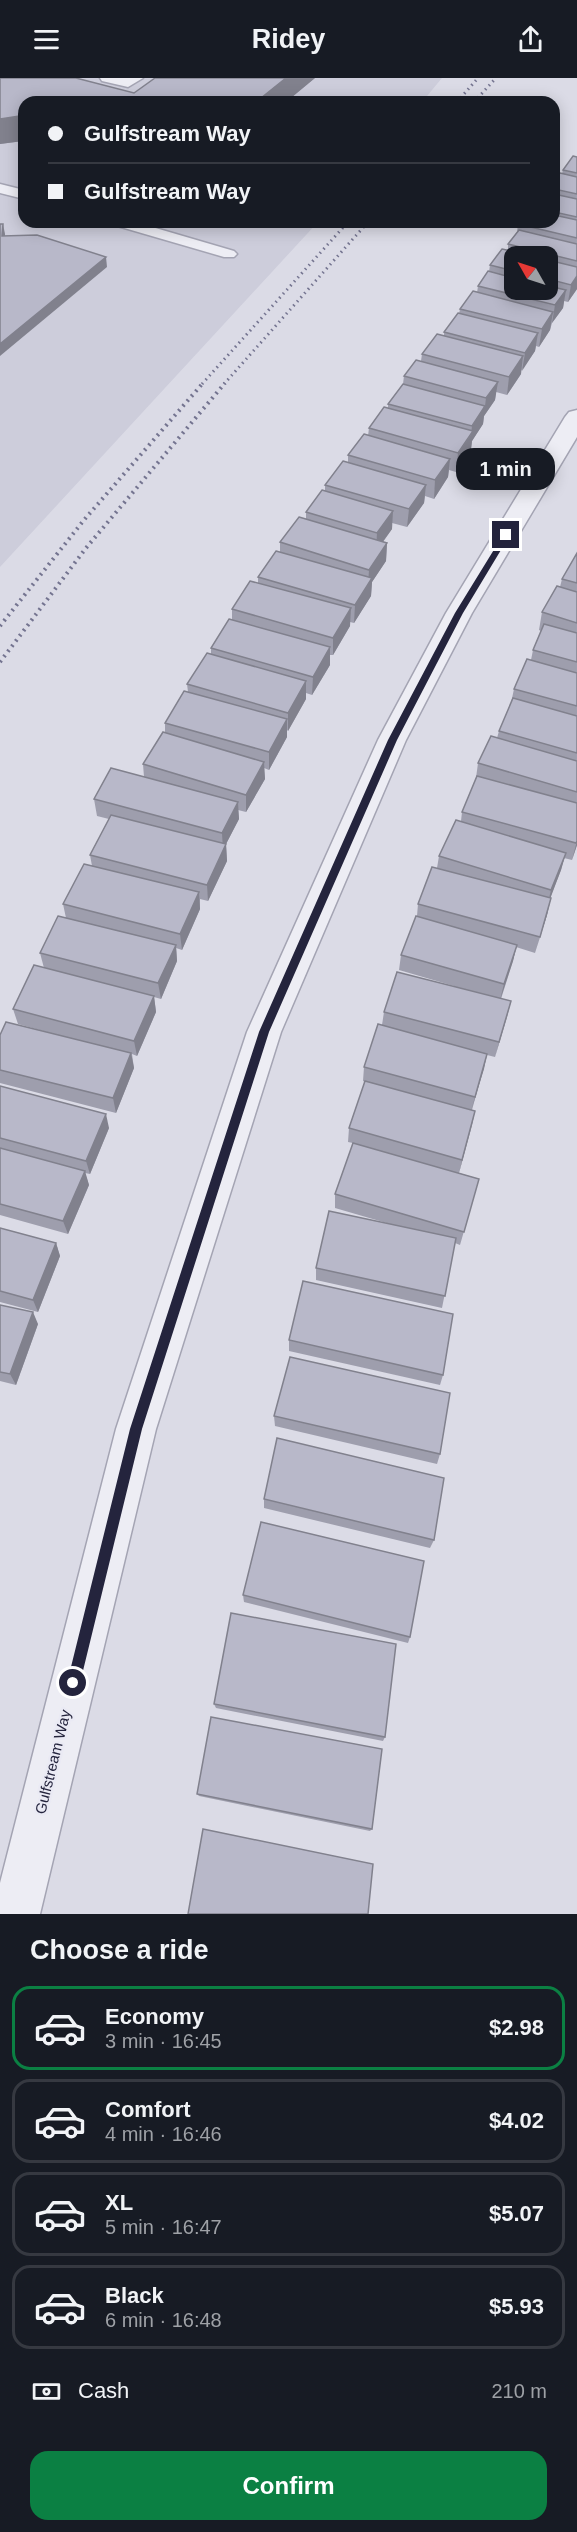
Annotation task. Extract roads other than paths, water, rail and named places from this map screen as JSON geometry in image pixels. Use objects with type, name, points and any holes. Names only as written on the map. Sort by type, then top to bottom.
[{"type":"street","name":"Gulfstream Way","points":[[16,1914],[136,1429],[264,1032],[392,740],[459,613],[577,417]]},
{"type":"lane","points":[[107,78],[128,83],[136,78]]},
{"type":"lane","points":[[0,188],[18,193]]},
{"type":"lane","points":[[140,228],[229,254]]},
{"type":"railway","points":[[462,96],[478,78]]},
{"type":"railway","points":[[480,96],[496,78]]},
{"type":"railway","points":[[202,384],[343,228]]},
{"type":"railway","points":[[224,384],[363,228]]},
{"type":"railway","points":[[0,626],[84,520],[203,383]]},
{"type":"railway","points":[[0,662],[86,548],[225,383]]}]
